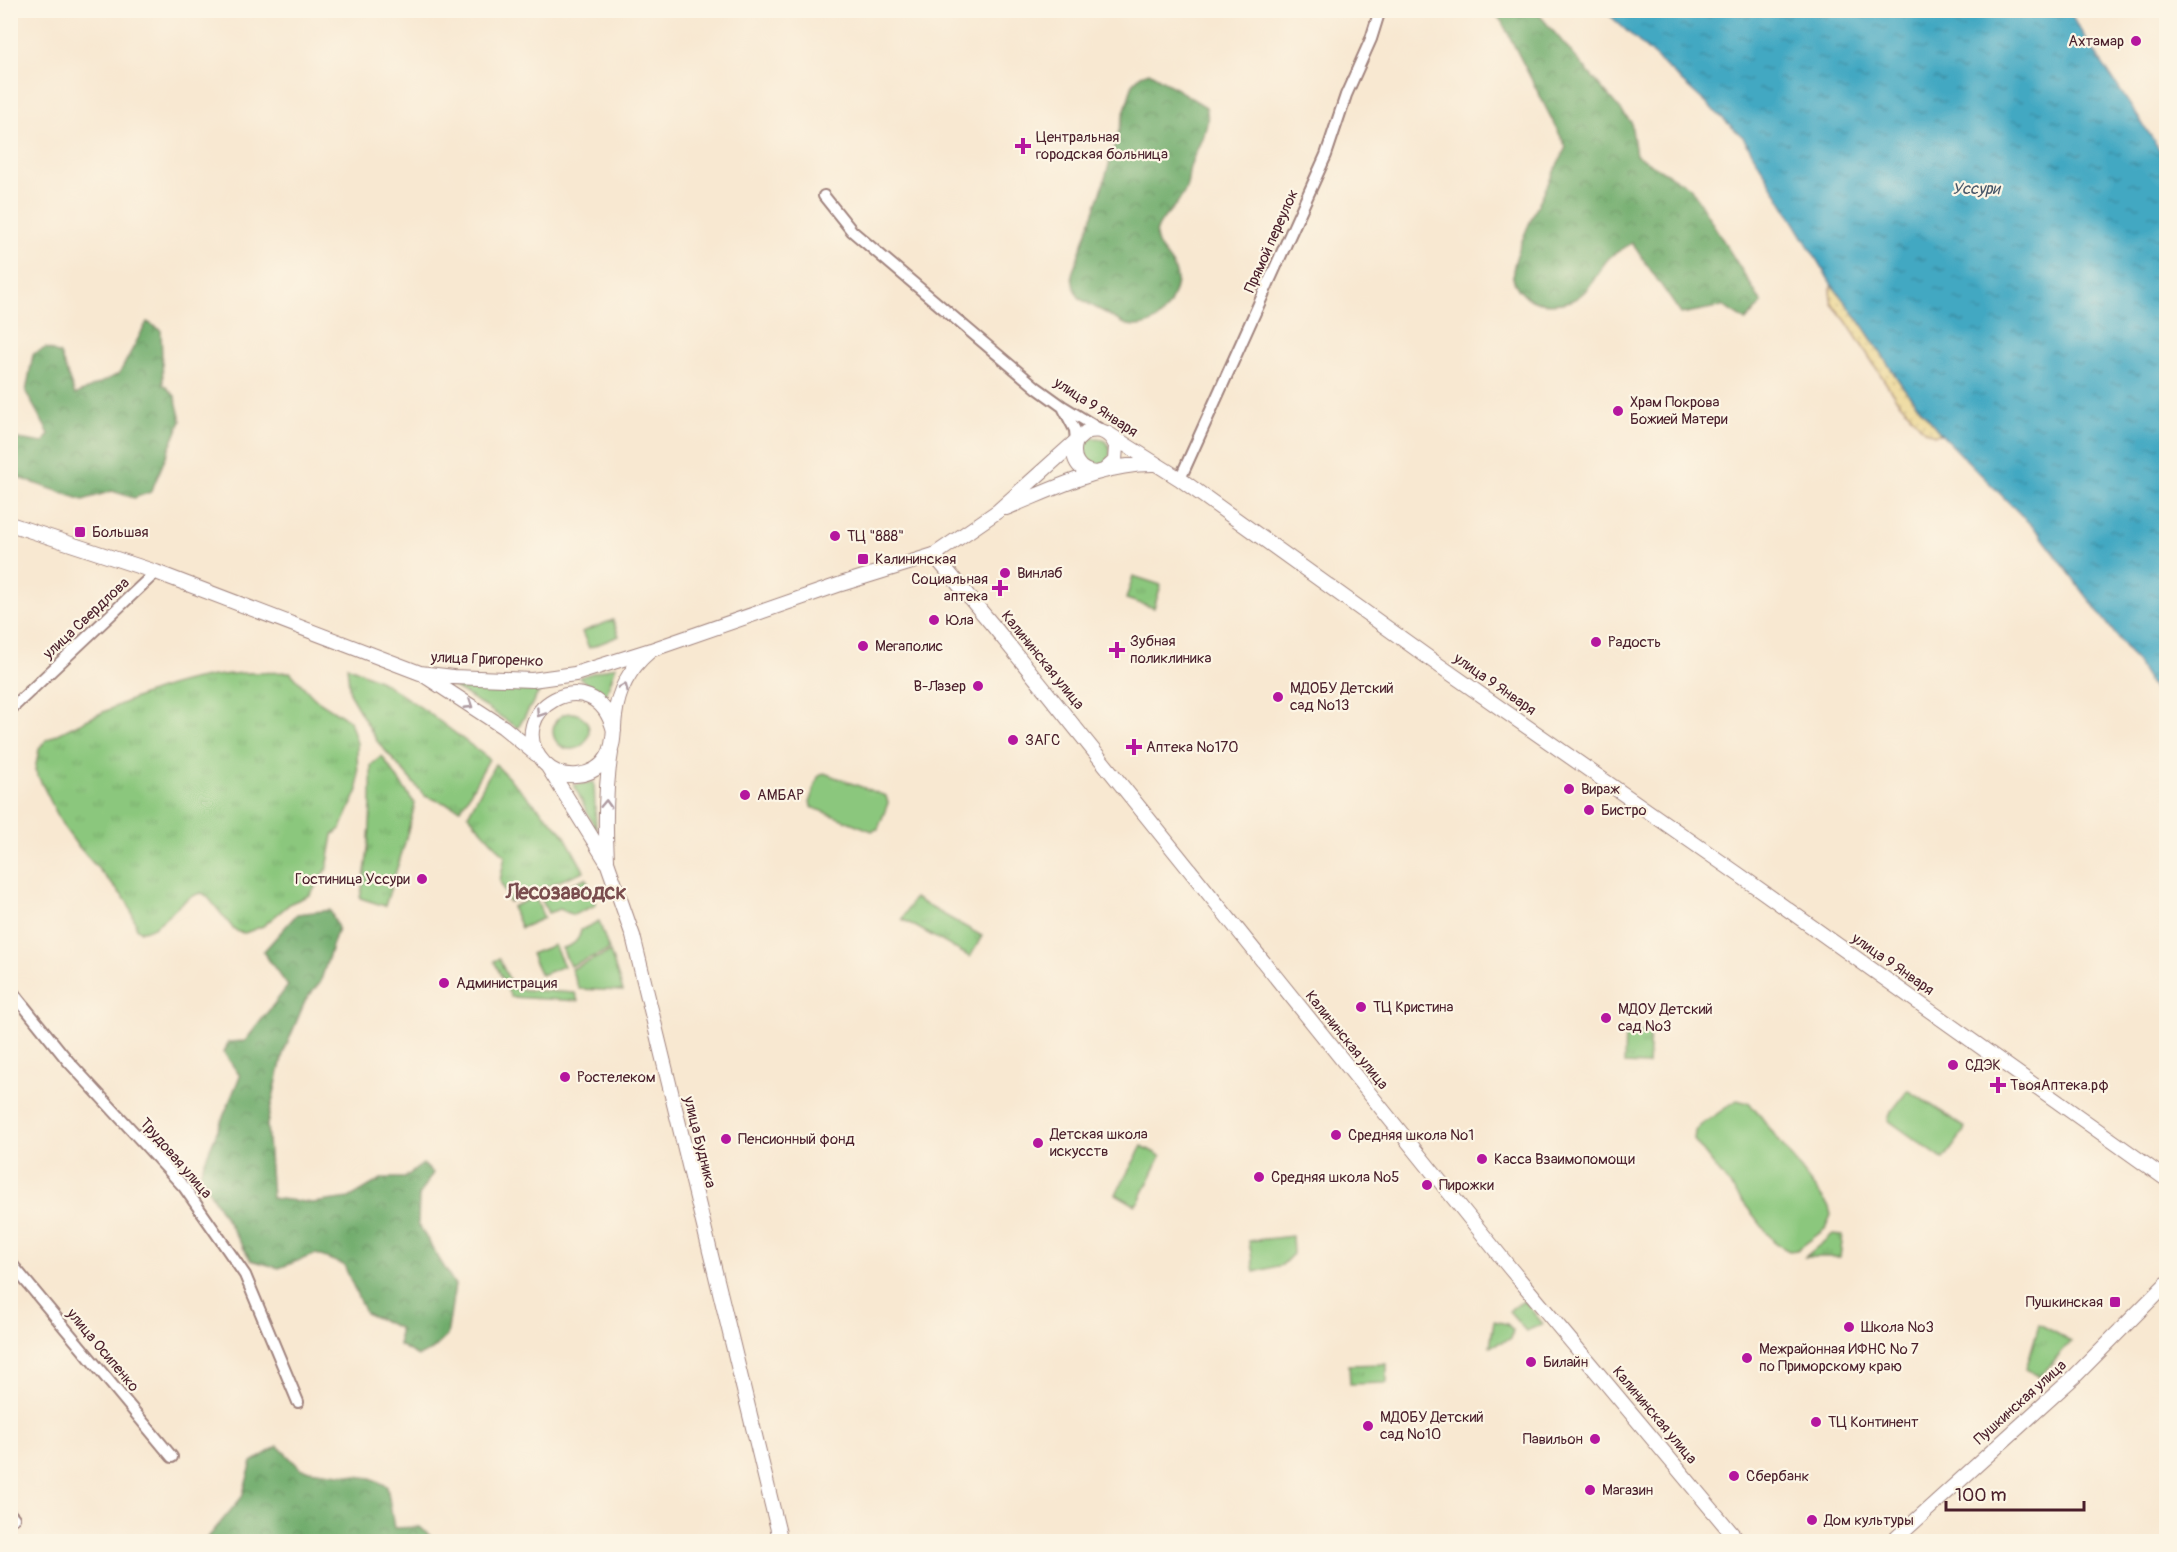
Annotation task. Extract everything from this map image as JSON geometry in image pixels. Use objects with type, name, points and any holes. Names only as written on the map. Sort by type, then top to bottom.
[{"type":"main road","points":[[1093,430],[1107,433],[1113,439],[1117,453],[1111,467],[998,511],[1086,432],[1093,430]]},
{"type":"main road","name":"улица 9 Января","points":[[1107,433],[1180,480],[2166,1179]]},
{"type":"main road","points":[[1076,441],[1074,447],[1076,461],[1085,471],[1100,472],[1127,465],[1155,464]]},
{"type":"main road","name":"улица Григоренко","points":[[10,524],[156,572],[420,673],[453,677],[532,680],[582,672],[934,555],[998,511]]},
{"type":"main road","name":"Калининская улица","points":[[934,555],[1010,646],[1509,1267],[1739,1542]]},
{"type":"main road","points":[[608,862],[605,831],[606,800],[618,702],[625,682],[639,660],[651,650]]},
{"type":"main road","points":[[567,694],[582,672]]},
{"type":"main road","name":"улица Будника","points":[[420,673],[521,740],[543,762],[608,862],[633,936],[781,1542]]},
{"type":"main road","points":[[532,680],[567,694]]},
{"type":"main road","points":[[612,746],[608,757],[587,773],[573,775],[560,773],[543,762],[533,744],[532,731],[536,717],[543,706],[554,698],[567,694],[580,694],[593,698],[603,707],[611,718],[614,731]]},
{"type":"main road","name":"Пушкинская улица","points":[[1892,1542],[2074,1377],[2166,1284]]},
{"type":"street","name":"Прямой переулок","points":[[1180,480],[1326,155],[1346,95],[1371,39],[1380,10]]},
{"type":"street","name":"улица 9 Января","points":[[824,196],[852,231],[1037,388],[1107,433]]},
{"type":"street","points":[[1062,406],[1075,430],[1076,441]]},
{"type":"street","name":"улица Свердлова","points":[[10,710],[156,572]]},
{"type":"street","name":"Трудовая улица","points":[[10,989],[68,1061],[184,1188],[216,1233],[245,1275],[298,1402]]},
{"type":"street","name":"улица Осипенко","points":[[10,1262],[172,1457]]},
{"type":"green space","points":[[1493,11],[1536,11],[1631,122],[1636,155],[1690,187],[1762,303],[1746,321],[1723,306],[1681,314],[1632,243],[1609,258],[1588,288],[1570,301],[1555,304],[1539,302],[1530,299],[1519,290],[1513,278],[1518,252],[1566,147],[1502,22]]},
{"type":"green space","points":[[1149,72],[1206,107],[1207,124],[1191,163],[1185,190],[1157,230],[1159,246],[1176,273],[1177,283],[1174,293],[1162,315],[1150,323],[1136,326],[1122,323],[1080,299],[1074,289],[1072,274],[1101,192],[1133,83],[1141,75]]},
{"type":"green space","points":[[147,322],[161,330],[163,384],[175,396],[181,421],[151,492],[134,498],[112,491],[83,500],[11,475],[11,438],[43,443],[49,434],[26,392],[33,354],[46,348],[60,354],[75,395],[119,374]]},
{"type":"green space","points":[[1096,438],[1106,442],[1110,452],[1106,462],[1096,466],[1086,462],[1082,452],[1086,442]]},
{"type":"green space","points":[[1133,576],[1161,585],[1154,608],[1126,599]]},
{"type":"green space","points":[[613,620],[619,636],[589,648],[582,632]]},
{"type":"green space","points":[[347,666],[381,681],[426,711],[489,759],[461,809],[425,796],[377,741],[350,695]]},
{"type":"green space","points":[[616,666],[605,698],[579,677]]},
{"type":"green space","points":[[290,672],[314,698],[350,721],[357,743],[358,790],[341,828],[333,835],[327,869],[310,895],[291,903],[263,926],[245,933],[238,932],[232,927],[202,893],[193,895],[150,929],[141,931],[137,929],[126,900],[63,826],[35,770],[39,749],[46,740],[153,691],[176,684],[230,674]]},
{"type":"green space","points":[[442,679],[542,687],[518,728]]},
{"type":"green space","points":[[571,713],[584,718],[589,731],[584,744],[571,749],[558,744],[553,731],[558,718]]},
{"type":"green space","points":[[382,756],[415,804],[385,906],[360,898],[370,832],[371,765]]},
{"type":"green space","points":[[495,764],[563,833],[584,871],[509,902],[500,881],[505,856],[468,815]]},
{"type":"green space","points":[[824,773],[886,796],[888,803],[878,829],[872,831],[811,807],[810,800],[818,777]]},
{"type":"green space","points":[[594,782],[596,830],[574,785]]},
{"type":"green space","points":[[586,878],[596,905],[573,915],[560,909],[548,913],[540,896]]},
{"type":"green space","points":[[535,897],[544,918],[521,928],[512,907]]},
{"type":"green space","points":[[914,898],[982,936],[970,957],[902,919]]},
{"type":"green space","points":[[330,910],[338,928],[320,983],[306,999],[283,1054],[267,1124],[272,1198],[313,1203],[349,1198],[383,1178],[404,1178],[423,1164],[433,1173],[419,1196],[418,1224],[455,1285],[447,1336],[432,1350],[418,1356],[399,1345],[399,1328],[365,1313],[344,1265],[316,1254],[279,1268],[251,1260],[199,1175],[240,1076],[224,1053],[228,1042],[245,1041],[288,986],[263,952],[297,914]]},
{"type":"green space","points":[[599,921],[609,950],[570,966],[562,948],[575,942],[581,930]]},
{"type":"green space","points":[[554,945],[564,966],[541,975],[531,954]]},
{"type":"green space","points":[[610,952],[623,991],[579,989],[571,969]]},
{"type":"green space","points":[[499,959],[514,989],[575,993],[578,1001],[511,997],[494,961]]},
{"type":"green space","points":[[1625,1031],[1650,1031],[1648,1065],[1624,1064]]},
{"type":"green space","points":[[1908,1090],[1965,1127],[1944,1159],[1888,1120],[1891,1112]]},
{"type":"green space","points":[[1737,1100],[1748,1103],[1756,1110],[1829,1207],[1831,1215],[1825,1229],[1797,1250],[1789,1251],[1776,1244],[1694,1140],[1695,1131],[1701,1125]]},
{"type":"green space","points":[[1142,1146],[1161,1156],[1135,1205],[1116,1194]]},
{"type":"green space","points":[[1833,1234],[1843,1235],[1840,1257],[1805,1257]]},
{"type":"green space","points":[[1292,1236],[1293,1254],[1282,1265],[1254,1272],[1249,1241]]},
{"type":"green space","points":[[1524,1301],[1543,1324],[1526,1331],[1509,1312]]},
{"type":"green space","points":[[1494,1321],[1507,1324],[1513,1330],[1511,1339],[1490,1346]]},
{"type":"green space","points":[[2039,1324],[2071,1341],[2040,1377],[2026,1369]]},
{"type":"green space","points":[[1387,1364],[1387,1383],[1350,1384],[1349,1365]]},
{"type":"green space","points":[[278,1446],[301,1469],[371,1478],[387,1486],[394,1528],[420,1527],[436,1541],[205,1541],[242,1497],[252,1462]]},
{"type":"sand","points":[[1832,285],[1859,320],[1903,387],[1941,434],[1934,435],[1925,431],[1895,397],[1846,321],[1832,304],[1830,292]]},
{"type":"water","name":"Уссури","points":[[1605,11],[2070,11],[2076,24],[2166,159],[2166,710],[2137,663],[2039,533],[1941,434],[1903,387],[1859,320],[1832,285],[1743,137]]},
{"type":"place","name":"Ахтамар","points":[[2136,41]]},
{"type":"place","name":"Центральная городская больница","points":[[1023,146]]},
{"type":"place","name":"Храм Покрова Божией Матери","points":[[1618,411]]},
{"type":"place","name":"Большая","points":[[80,532]]},
{"type":"place","name":"ТЦ \"888\"","points":[[835,536]]},
{"type":"place","name":"Калининская","points":[[863,559]]},
{"type":"place","name":"Винлаб","points":[[1005,573]]},
{"type":"place","name":"Социальная аптека","points":[[1000,588]]},
{"type":"place","name":"Юла","points":[[934,620]]},
{"type":"place","name":"Радость","points":[[1596,642]]},
{"type":"place","name":"Мегаполис","points":[[863,646]]},
{"type":"place","name":"Зубная поликлиника","points":[[1117,650]]},
{"type":"place","name":"В-Лазер","points":[[978,686]]},
{"type":"place","name":"МДОБУ Детский сад №13","points":[[1278,697]]},
{"type":"place","name":"ЗАГС","points":[[1013,740]]},
{"type":"place","name":"Аптека №170","points":[[1134,747]]},
{"type":"place","name":"Вираж","points":[[1569,789]]},
{"type":"place","name":"АМБАР","points":[[745,795]]},
{"type":"place","name":"Бистро","points":[[1589,810]]},
{"type":"place","name":"Гостиница Уссури","points":[[422,879]]},
{"type":"place","name":"Администрация","points":[[444,983]]},
{"type":"place","name":"ТЦ Кристина","points":[[1361,1007]]},
{"type":"place","name":"МДОУ Детский сад №3","points":[[1606,1018]]},
{"type":"place","name":"СДЭК","points":[[1953,1065]]},
{"type":"place","name":"Ростелеком","points":[[565,1077]]},
{"type":"place","name":"ТвояАптека.рф","points":[[1998,1085]]},
{"type":"place","name":"Средняя школа №1","points":[[1336,1135]]},
{"type":"place","name":"Пенсионный фонд","points":[[726,1139]]},
{"type":"place","name":"Детская школа искусств","points":[[1038,1143]]},
{"type":"place","name":"Касса Взаимопомощи","points":[[1482,1159]]},
{"type":"place","name":"Средняя школа №5","points":[[1259,1177]]},
{"type":"place","name":"Пирожки","points":[[1427,1185]]},
{"type":"place","name":"Пушкинская","points":[[2115,1302]]},
{"type":"place","name":"Школа №3","points":[[1849,1327]]},
{"type":"place","name":"Межрайонная ИФНС № 7 по Приморскому краю","points":[[1747,1358]]},
{"type":"place","name":"Билайн","points":[[1531,1362]]},
{"type":"place","name":"ТЦ Континент","points":[[1816,1422]]},
{"type":"place","name":"МДОБУ Детский сад №10","points":[[1368,1426]]},
{"type":"place","name":"Павильон","points":[[1595,1439]]},
{"type":"place","name":"Сбербанк","points":[[1734,1476]]},
{"type":"place","name":"Магазин","points":[[1590,1490]]},
{"type":"place","name":"Дом культуры","points":[[1812,1520]]},
{"type":"district","name":"Лесозаводск","points":[[566,892]]}]
